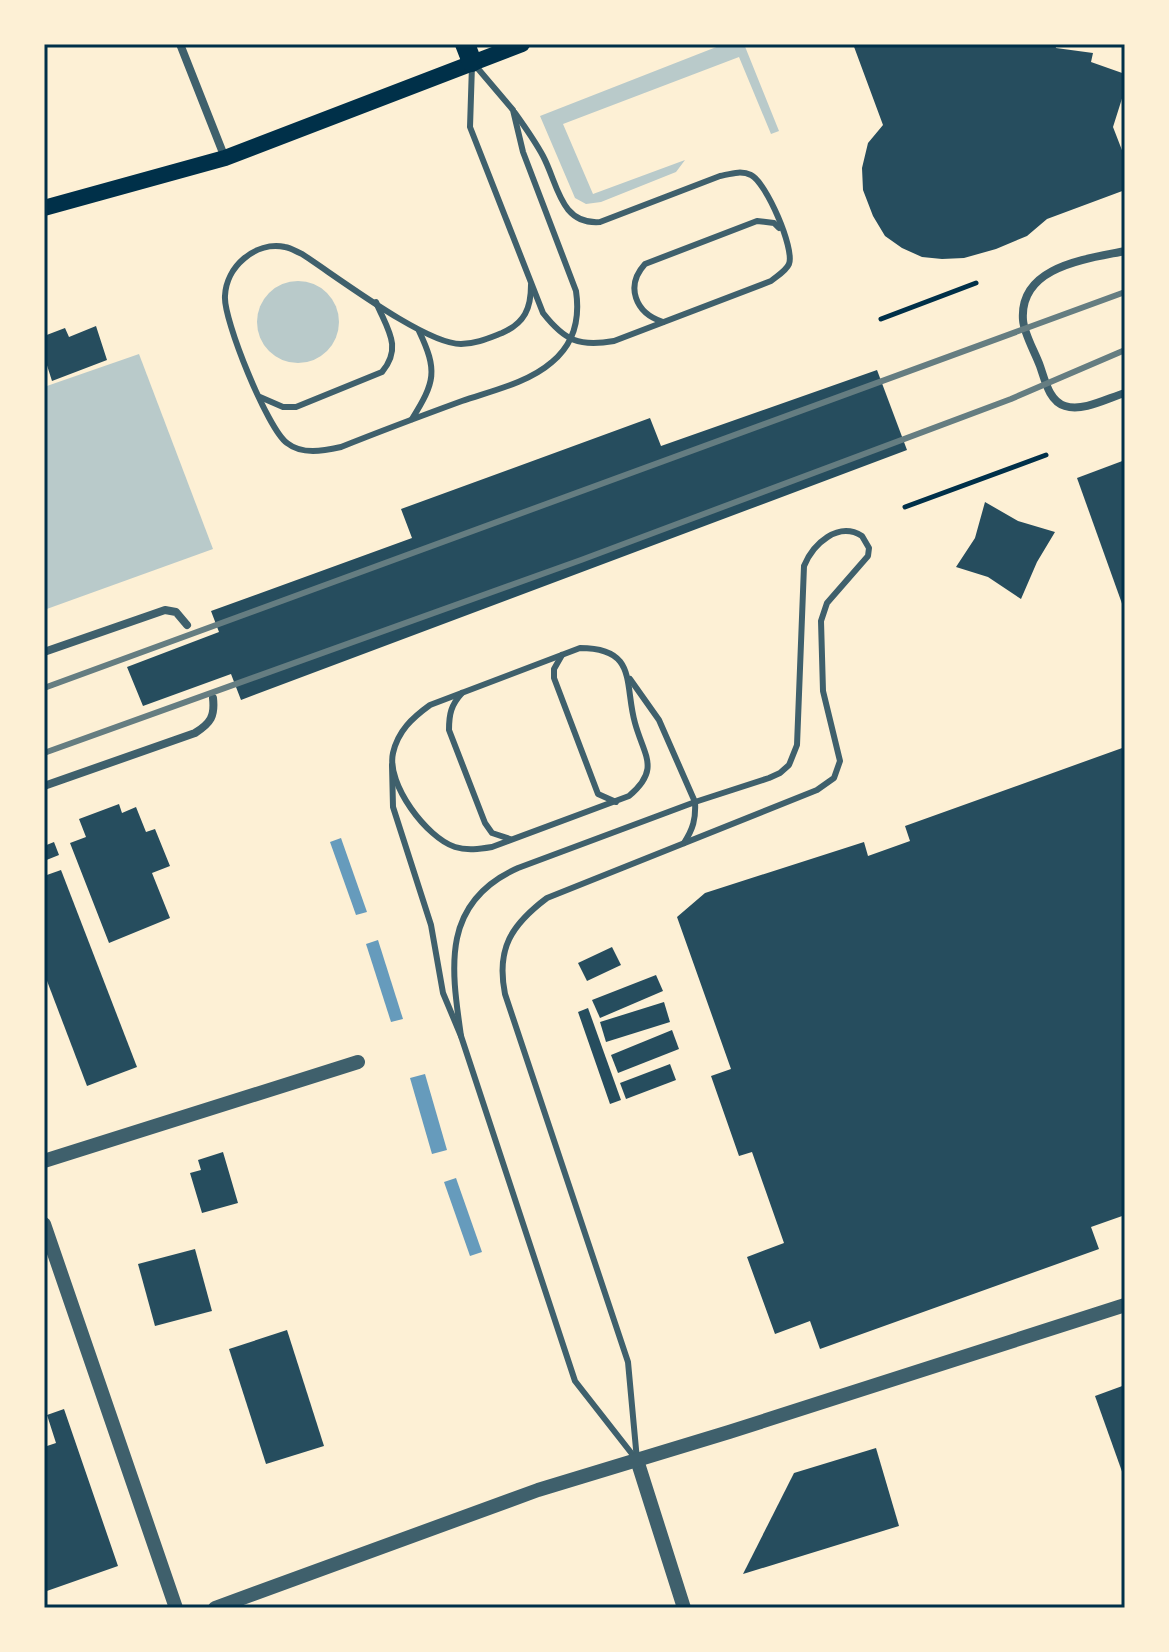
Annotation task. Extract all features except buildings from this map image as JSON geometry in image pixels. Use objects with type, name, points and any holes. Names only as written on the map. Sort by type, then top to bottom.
[{"type":"main road","points":[[44,208],[225,158],[468,53],[522,44]]},
{"type":"street","points":[[180,44],[225,158]]},
{"type":"street","points":[[1125,251],[1077,261],[1050,271],[1033,286],[1026,300],[1023,320],[1051,395],[1065,406],[1084,406],[1125,393]]},
{"type":"street","points":[[44,652],[165,610],[176,612],[187,625]]},
{"type":"street","points":[[44,786],[195,733],[208,725],[214,714],[213,698]]},
{"type":"street","points":[[44,1161],[358,1062]]},
{"type":"street","points":[[44,1224],[176,1608]]},
{"type":"street","points":[[215,1608],[538,1490],[1125,1305]]},
{"type":"street","points":[[637,1460],[684,1608]]},
{"type":"lane","points":[[468,53],[513,110],[543,156],[565,205],[574,217],[587,223],[600,222],[720,176],[738,172],[750,174],[760,182],[782,230],[791,252],[788,265],[771,281],[614,341],[592,345],[571,340],[554,327],[543,313],[470,127],[468,53]]},
{"type":"lane","points":[[513,110],[523,152],[576,291],[579,309],[571,340],[551,363],[530,376],[341,447],[319,452],[302,450],[287,444],[276,431],[258,396],[228,316],[225,297],[234,269],[246,256],[262,249],[283,246],[302,254],[419,331],[458,345],[499,334],[523,320],[530,308],[531,285]]},
{"type":"lane","points":[[663,322],[649,317],[640,307],[634,290],[635,275],[645,264],[757,221],[774,223],[782,230]]},
{"type":"lane","points":[[258,396],[283,407],[296,407],[382,372],[392,360],[394,344],[376,302]]},
{"type":"lane","points":[[412,419],[429,393],[434,374],[431,356],[419,331]]},
{"type":"lane","points":[[461,1036],[453,954],[470,907],[484,889],[500,876],[518,868],[769,778],[789,765],[795,755],[798,735],[804,566],[809,553],[818,543],[838,532],[856,532],[867,541],[868,556],[827,603],[821,621],[823,691],[840,761],[834,778],[817,790],[547,898],[515,927],[502,956],[501,974],[505,994],[628,1362],[637,1460]]},
{"type":"lane","points":[[637,1460],[575,1381],[461,1036],[443,993],[431,925],[393,807],[393,754],[401,732],[411,719],[430,705],[580,648],[609,652],[659,720],[695,802],[696,816],[692,831],[684,843]]},
{"type":"lane","points":[[562,654],[554,669],[554,678],[598,794],[616,802]]},
{"type":"lane","points":[[392,765],[410,807],[438,838],[456,848],[473,850],[492,847],[616,802],[640,788],[649,765],[634,722],[629,677]]},
{"type":"lane","points":[[463,691],[452,703],[449,730],[485,823],[492,833],[506,839],[517,838]]},
{"type":"path","points":[[881,319],[976,283]]},
{"type":"path","points":[[905,507],[1046,455]]},
{"type":"shaded area","points":[[724,44],[744,44],[779,131],[771,134],[739,57],[563,124],[593,194],[685,160],[676,172],[601,202],[586,204],[575,198],[540,116]]},
{"type":"shaded area","points":[[298,281],[314,284],[327,293],[336,306],[339,322],[336,338],[327,351],[314,360],[298,363],[282,360],[269,351],[260,338],[257,322],[260,306],[269,293],[282,284]]},
{"type":"shaded area","points":[[139,354],[213,549],[44,610],[44,387]]},
{"type":"water","points":[[341,838],[367,912],[356,915],[330,842]]},
{"type":"water","points":[[378,940],[403,1019],[391,1022],[366,944]]},
{"type":"water","points":[[425,1074],[447,1150],[432,1154],[410,1078]]},
{"type":"water","points":[[456,1178],[482,1252],[470,1256],[444,1182]]},
{"type":"railway","points":[[44,688],[1125,292]]},
{"type":"railway","points":[[44,753],[581,560],[1011,399],[1125,350]]}]
